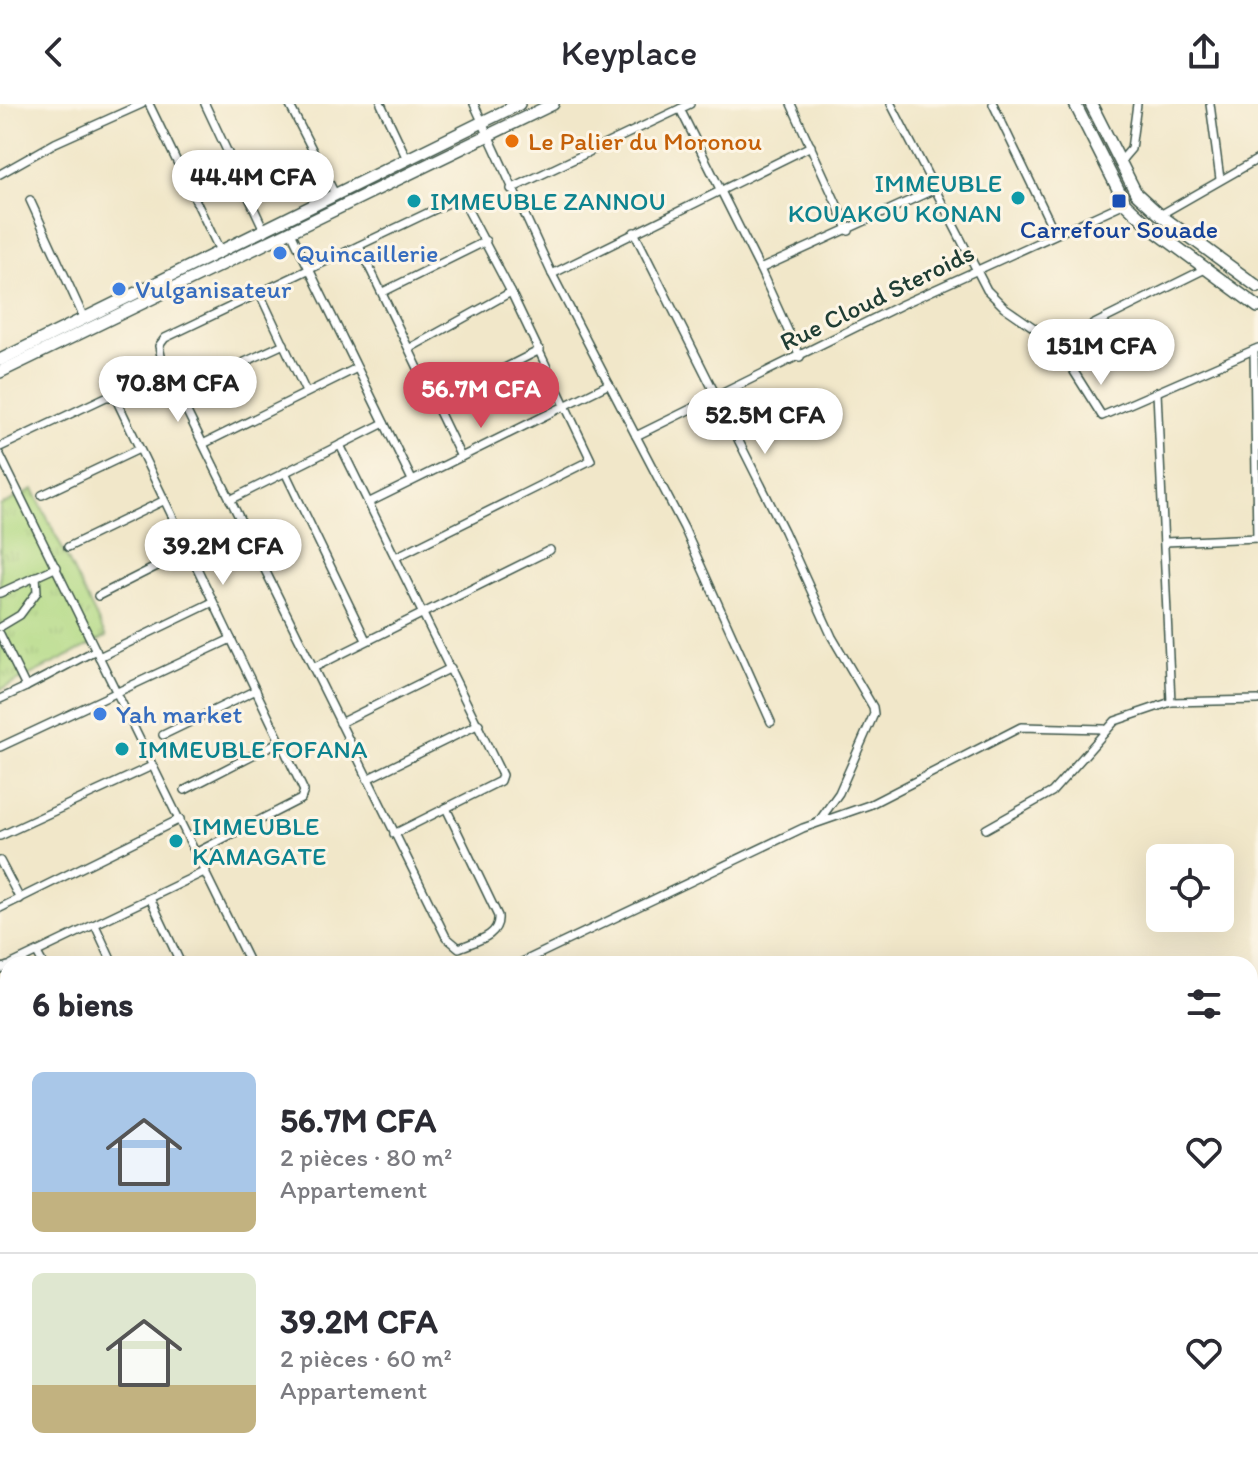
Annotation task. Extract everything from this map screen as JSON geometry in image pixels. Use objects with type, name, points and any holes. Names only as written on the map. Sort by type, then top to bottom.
[{"type":"main road","points":[[0,360],[265,232],[519,104]]},
{"type":"main road","points":[[0,372],[553,104]]},
{"type":"main road","points":[[1075,104],[1125,203],[1205,269],[1258,307]]},
{"type":"main road","points":[[1091,104],[1136,193],[1160,215],[1258,287]]},
{"type":"street","points":[[0,174],[55,143],[142,104]]},
{"type":"street","points":[[149,104],[221,253]]},
{"type":"street","points":[[205,104],[265,232]]},
{"type":"street","points":[[289,104],[336,196]]},
{"type":"street","points":[[381,104],[407,159]]},
{"type":"street","points":[[474,104],[491,135],[511,189],[552,274],[684,528],[771,722]]},
{"type":"street","points":[[511,189],[690,104]]},
{"type":"street","points":[[791,104],[849,231]]},
{"type":"street","points":[[891,104],[975,271],[1004,307],[1056,343],[1102,416],[1256,349],[1258,538],[1165,542]]},
{"type":"street","points":[[993,104],[1055,233]]},
{"type":"street","points":[[1119,163],[1131,149],[1137,104]]},
{"type":"street","points":[[1210,104],[1220,179]]},
{"type":"street","points":[[680,109],[800,357]]},
{"type":"street","points":[[552,274],[811,146]]},
{"type":"street","points":[[1160,215],[1258,159]]},
{"type":"street","points":[[760,269],[849,231],[933,190]]},
{"type":"street","points":[[396,557],[589,463],[590,456],[540,350],[461,197],[161,342],[162,361],[205,443],[394,834],[452,946],[459,948],[495,933],[499,926],[498,916],[446,808]]},
{"type":"street","points":[[30,200],[84,318]]},
{"type":"street","name":"Rue Cloud Steroids","points":[[636,436],[975,271],[1125,203]]},
{"type":"street","points":[[291,232],[412,480]]},
{"type":"street","points":[[634,232],[717,395],[832,637],[873,707],[874,714],[839,793],[819,821]]},
{"type":"street","points":[[383,292],[486,241]]},
{"type":"street","points":[[359,246],[461,457]]},
{"type":"street","points":[[1056,343],[1205,269]]},
{"type":"street","points":[[410,348],[511,292]]},
{"type":"street","points":[[260,294],[306,392]]},
{"type":"street","points":[[179,392],[284,344]]},
{"type":"street","points":[[436,403],[540,350]]},
{"type":"street","points":[[205,443],[357,368]]},
{"type":"street","points":[[368,503],[609,384]]},
{"type":"street","points":[[1157,392],[1171,702]]},
{"type":"street","points":[[0,447],[106,397],[115,397],[304,796],[197,852]]},
{"type":"street","points":[[230,500],[384,423]]},
{"type":"street","points":[[340,445],[501,770],[500,781],[394,834]]},
{"type":"street","points":[[42,495],[139,449]]},
{"type":"street","points":[[0,455],[2,465],[57,567],[246,956]]},
{"type":"street","points":[[285,472],[366,640]]},
{"type":"street","points":[[68,547],[163,501]]},
{"type":"street","points":[[313,668],[550,550]]},
{"type":"street","points":[[98,596],[187,551]]},
{"type":"street","points":[[0,593],[57,567]]},
{"type":"street","points":[[0,627],[20,615],[37,592],[36,576]]},
{"type":"street","points":[[0,699],[213,602]]},
{"type":"street","points":[[0,634],[26,687]]},
{"type":"street","points":[[0,747],[231,639]]},
{"type":"street","points":[[340,723],[451,668]]},
{"type":"street","points":[[163,735],[256,690]]},
{"type":"street","points":[[986,829],[1052,792],[1104,729],[1115,721],[1171,702],[1258,700]]},
{"type":"street","points":[[367,779],[479,724]]},
{"type":"street","points":[[535,956],[819,821],[869,805],[1021,727],[1104,729]]},
{"type":"street","points":[[185,790],[280,741]]},
{"type":"street","points":[[0,836],[152,766]]},
{"type":"street","points":[[0,908],[180,819]]},
{"type":"street","points":[[0,861],[20,899]]},
{"type":"street","points":[[30,956],[206,871]]},
{"type":"street","points":[[150,898],[177,956]]},
{"type":"street","points":[[95,925],[109,956]]},
{"type":"green space","points":[[33,489],[106,637],[0,690],[0,506]]},
{"type":"place","name":"Le Palier du Moronou","points":[[512,141]]},
{"type":"place","name":"IMMEUBLE KOUAKOU KONAN","points":[[1018,198]]},
{"type":"place","name":"IMMEUBLE ZANNOU","points":[[414,201]]},
{"type":"place","name":"Carrefour Souade","points":[[1119,201]]},
{"type":"place","name":"Quincaillerie","points":[[280,253]]},
{"type":"place","name":"Vulganisateur","points":[[119,289]]},
{"type":"place","name":"Yah market","points":[[100,714]]},
{"type":"place","name":"IMMEUBLE FOFANA","points":[[122,749]]},
{"type":"place","name":"IMMEUBLE KAMAGATE","points":[[176,841]]}]
